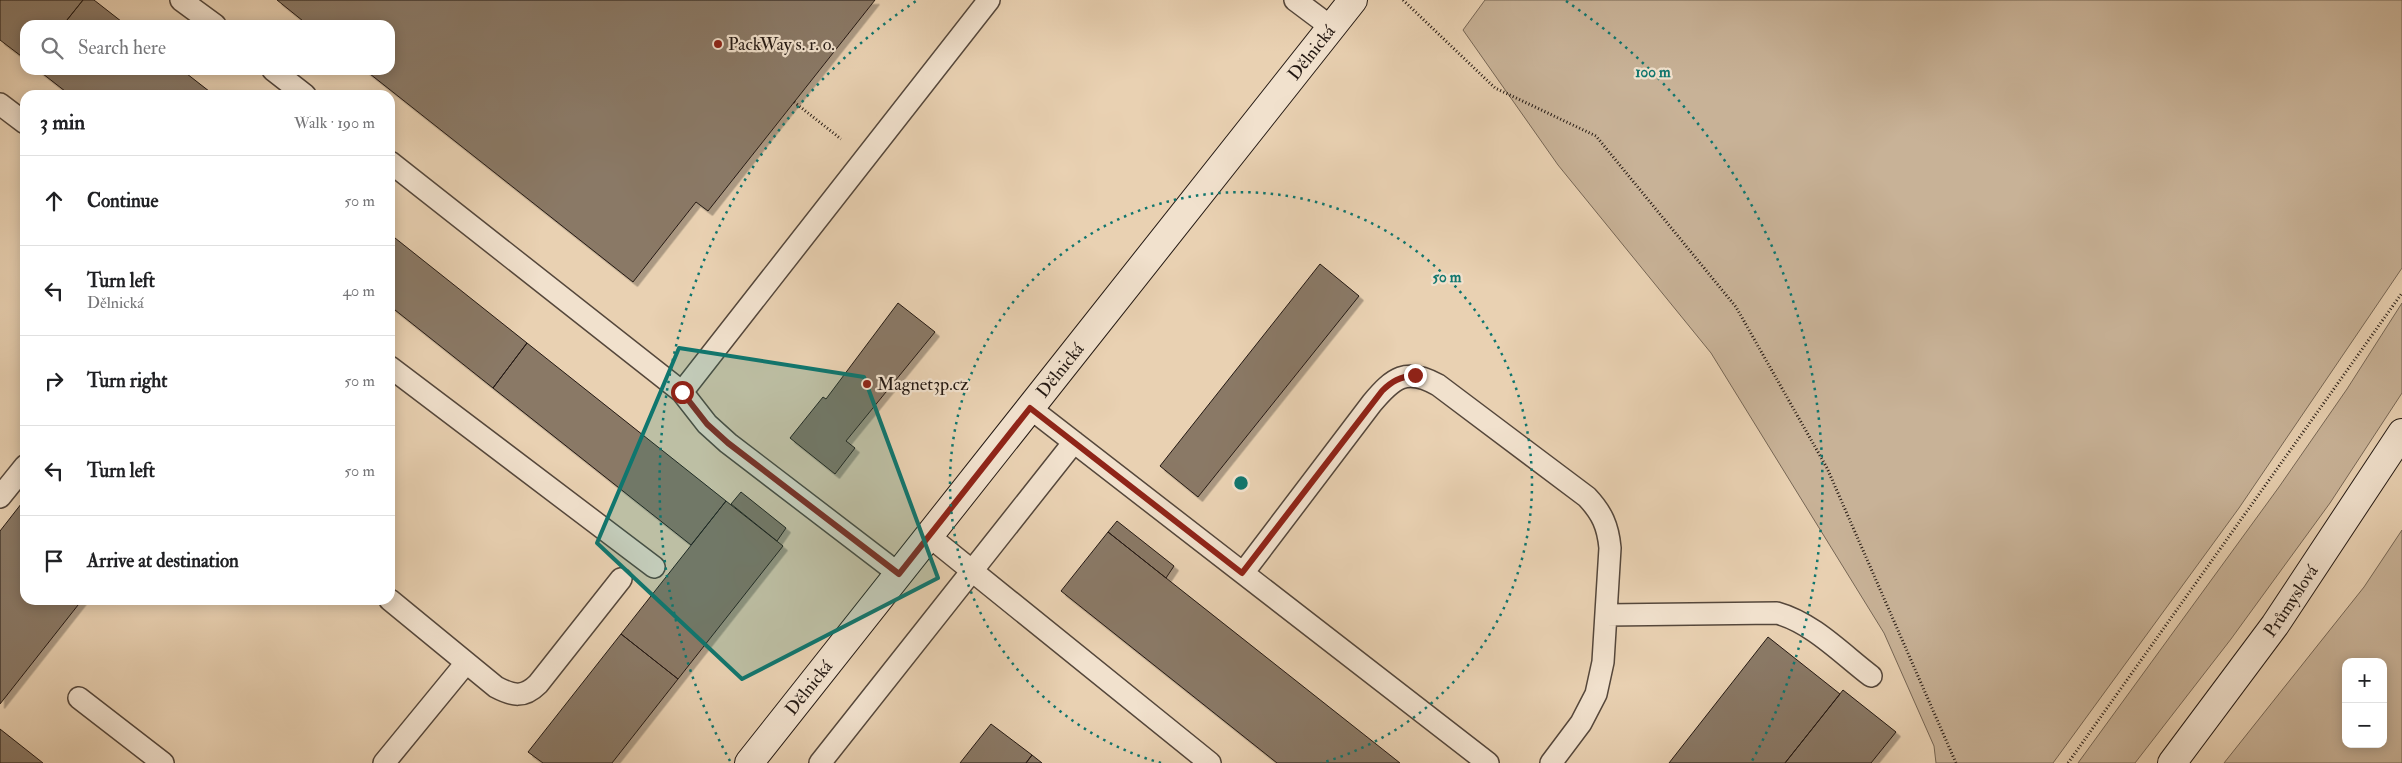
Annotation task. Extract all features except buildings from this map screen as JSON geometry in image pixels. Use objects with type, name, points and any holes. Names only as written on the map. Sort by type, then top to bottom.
[{"type":"street","name":"Dělnická","points":[[749,763],[1353,0]]},
{"type":"street","name":"Průmyslová","points":[[2173,763],[2275,625],[2402,433]]},
{"type":"street","name":"Průmyslová","points":[[2173,763],[2296,613],[2352,538],[2402,464]]},
{"type":"lane","points":[[181,0],[208,20]]},
{"type":"lane","points":[[682,392],[989,0]]},
{"type":"lane","points":[[1296,0],[1331,27]]},
{"type":"lane","points":[[279,75],[299,90]]},
{"type":"lane","points":[[0,104],[20,119]]},
{"type":"lane","points":[[395,166],[682,392],[707,424],[728,443],[899,574]]},
{"type":"lane","points":[[395,371],[654,567]]},
{"type":"lane","points":[[1242,573],[1382,391],[1392,381],[1404,376],[1415,375],[1438,385],[1587,497],[1604,518],[1610,548],[1603,662],[1596,694],[1581,723],[1550,763]]},
{"type":"lane","points":[[1030,408],[1488,763]]},
{"type":"lane","points":[[820,763],[1074,442]]},
{"type":"lane","points":[[0,497],[20,472]]},
{"type":"lane","points":[[929,536],[1210,763]]},
{"type":"lane","points":[[395,604],[496,687],[508,694],[519,696],[530,692],[621,579]]},
{"type":"lane","points":[[1606,615],[1777,613],[1806,626],[1871,676]]},
{"type":"lane","points":[[384,763],[466,663]]},
{"type":"lane","points":[[79,698],[163,763]]},
{"type":"path","points":[[1403,0],[1495,88],[1596,136],[1736,306],[1827,468],[1956,763]]},
{"type":"path","points":[[794,102],[865,158]]},
{"type":"path","points":[[2068,763],[2402,293]]},
{"type":"highlighted area","points":[[679,348],[864,377],[938,578],[742,679],[597,543]]},
{"type":"shaded area","points":[[1485,0],[2402,0],[2402,268],[2239,508],[2053,763],[1936,763],[1934,746],[1884,633],[1711,353],[1558,165],[1463,30]]},
{"type":"shaded area","points":[[2402,303],[2402,393],[2330,503],[2231,639],[2135,763],[2078,763],[2279,487],[2347,389]]},
{"type":"shaded area","points":[[2402,530],[2402,763],[2224,763],[2364,587]]},
{"type":"place","name":"PackWay s. r. o.","points":[[718,44]]},
{"type":"place","name":"Magnet3p.cz","points":[[867,384]]},
{"type":"route","points":[[682,392],[707,424],[728,443],[899,574],[1030,408],[1242,573],[1382,391],[1392,381],[1404,376],[1415,375]]}]
